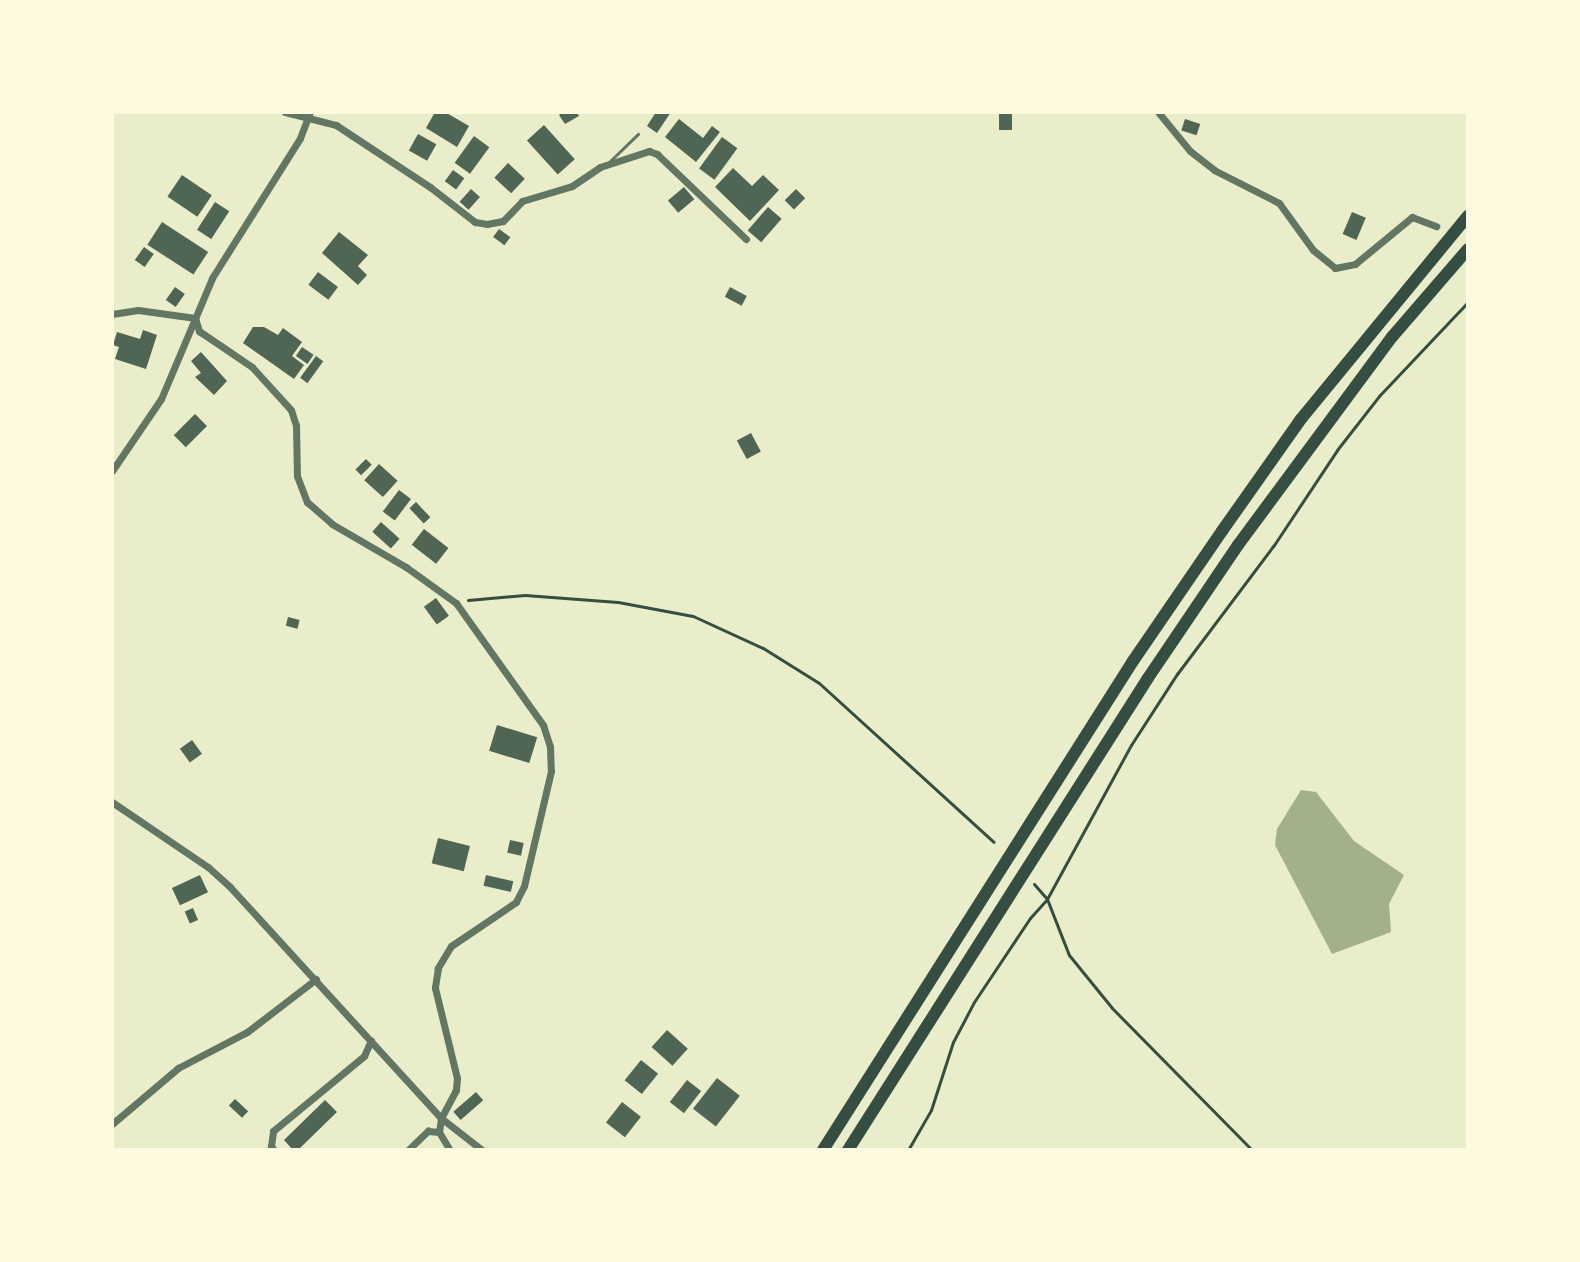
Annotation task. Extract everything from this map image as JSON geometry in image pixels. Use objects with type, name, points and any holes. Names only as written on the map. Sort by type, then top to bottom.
[{"type":"highway","points":[[823,1150],[1133,661],[1213,544],[1301,419],[1468,216]]},
{"type":"highway","points":[[848,1150],[1148,678],[1238,545],[1392,337],[1468,249]]},
{"type":"street","points":[[285,112],[336,125],[430,187],[475,222],[503,221],[522,201],[572,186],[600,167],[649,151],[657,154],[746,239]]},
{"type":"street","points":[[1158,112],[1190,151],[1214,170],[1279,203],[1313,250],[1335,268],[1355,264],[1412,217],[1436,226]]},
{"type":"street","points":[[112,471],[161,399],[212,278],[309,116]]},
{"type":"street","points":[[112,314],[138,310],[195,318]]},
{"type":"street","points":[[195,318],[199,331],[252,367],[291,410],[296,425],[301,491],[319,515],[406,567],[456,603],[543,725],[550,747],[551,771],[524,886],[516,902],[451,946],[438,968],[435,988],[457,1078],[456,1090],[441,1118],[439,1132],[450,1150]]},
{"type":"street","points":[[112,802],[208,867],[316,979],[441,1118],[482,1150]]},
{"type":"street","points":[[112,1124],[178,1068],[247,1032],[316,979]]},
{"type":"street","points":[[274,1150],[271,1146],[273,1131],[364,1056],[371,1040]]},
{"type":"street","points":[[408,1150],[428,1131],[439,1132]]},
{"type":"lane","points":[[600,167],[628,147],[638,134]]},
{"type":"path","points":[[908,1150],[931,1110],[953,1042],[974,1002],[1030,918],[1047,899],[1131,745],[1177,674],[1274,545],[1337,450],[1379,396],[1468,302]]},
{"type":"path","points":[[456,603],[525,595],[582,597],[693,616],[763,648],[819,683],[994,842]]},
{"type":"path","points":[[1034,884],[1047,899],[1069,955],[1112,1008],[1252,1150]]},
{"type":"shaded area","points":[[1301,790],[1316,792],[1354,841],[1404,875],[1389,904],[1391,932],[1332,954],[1275,845],[1277,829]]},
{"type":"building","points":[[435,112],[445,112],[469,126],[457,147],[426,128]]},
{"type":"building","points":[[577,112],[579,116],[565,124],[559,115]]},
{"type":"building","points":[[656,112],[671,112],[657,133],[647,126]]},
{"type":"building","points":[[999,114],[1012,114],[1012,130],[999,130]]},
{"type":"building","points":[[679,119],[703,138],[712,126],[720,132],[696,162],[665,137]]},
{"type":"building","points":[[1185,119],[1200,124],[1197,135],[1181,130]]},
{"type":"building","points":[[544,125],[575,159],[558,175],[527,140]]},
{"type":"building","points":[[418,134],[436,144],[427,161],[409,151]]},
{"type":"building","points":[[474,136],[489,147],[470,174],[455,163]]},
{"type":"building","points":[[722,137],[737,148],[714,180],[699,169]]},
{"type":"building","points":[[508,163],[525,179],[511,193],[494,178]]},
{"type":"building","points":[[733,168],[752,186],[763,175],[779,190],[750,221],[715,187]]},
{"type":"building","points":[[453,170],[464,178],[456,190],[445,181]]},
{"type":"building","points":[[182,175],[212,195],[197,217],[167,197]]},
{"type":"building","points":[[684,187],[694,199],[678,213],[668,200]]},
{"type":"building","points":[[471,189],[480,197],[469,210],[460,202]]},
{"type":"building","points":[[796,189],[805,198],[794,210],[785,200]]},
{"type":"building","points":[[215,202],[229,211],[211,239],[197,230]]},
{"type":"building","points":[[768,207],[782,219],[761,242],[748,230]]},
{"type":"building","points":[[1352,212],[1366,218],[1356,240],[1343,234]]},
{"type":"building","points":[[162,222],[208,252],[193,275],[147,245]]},
{"type":"building","points":[[499,229],[510,237],[504,245],[493,237]]},
{"type":"building","points":[[339,232],[368,255],[358,266],[367,275],[358,285],[322,253]]},
{"type":"building","points":[[144,247],[154,254],[145,267],[135,260]]},
{"type":"building","points":[[318,272],[338,287],[328,300],[308,285]]},
{"type":"building","points":[[175,287],[185,294],[176,307],[166,300]]},
{"type":"building","points":[[730,287],[747,296],[742,306],[725,297]]},
{"type":"building","points":[[253,327],[264,327],[278,335],[283,328],[302,342],[292,356],[304,365],[294,379],[243,343]]},
{"type":"building","points":[[143,330],[157,335],[146,369],[115,359],[119,347],[113,345],[117,332],[140,339]]},
{"type":"building","points":[[302,347],[314,355],[307,364],[296,356]]},
{"type":"building","points":[[201,352],[227,381],[214,395],[195,377],[201,373],[191,361]]},
{"type":"building","points":[[316,356],[323,361],[307,383],[300,378]]},
{"type":"building","points":[[195,414],[207,426],[186,447],[174,435]]},
{"type":"building","points":[[751,433],[761,452],[747,459],[737,441]]},
{"type":"building","points":[[366,459],[372,465],[361,475],[355,470]]},
{"type":"building","points":[[379,464],[398,481],[383,497],[364,480]]},
{"type":"building","points":[[399,490],[411,499],[395,521],[383,512]]},
{"type":"building","points":[[416,502],[430,517],[424,523],[409,508]]},
{"type":"building","points":[[381,522],[400,539],[391,548],[372,532]]},
{"type":"building","points":[[424,529],[448,548],[436,564],[412,545]]},
{"type":"building","points":[[436,598],[449,616],[437,625],[424,607]]},
{"type":"building","points":[[288,617],[300,620],[297,629],[286,626]]},
{"type":"building","points":[[497,725],[537,737],[529,763],[489,751]]},
{"type":"building","points":[[192,740],[202,754],[190,763],[180,749]]},
{"type":"building","points":[[438,838],[470,846],[464,871],[432,863]]},
{"type":"building","points":[[510,840],[524,843],[521,856],[507,853]]},
{"type":"building","points":[[200,875],[208,892],[180,905],[172,888]]},
{"type":"building","points":[[486,875],[513,881],[511,892],[484,886]]},
{"type":"building","points":[[193,908],[198,920],[190,923],[185,912]]},
{"type":"building","points":[[667,1030],[688,1049],[672,1066],[652,1047]]},
{"type":"building","points":[[641,1060],[658,1074],[642,1094],[625,1080]]},
{"type":"building","points":[[717,1078],[740,1096],[716,1127],[693,1109]]},
{"type":"building","points":[[687,1080],[701,1091],[684,1113],[670,1102]]},
{"type":"building","points":[[476,1092],[483,1100],[461,1120],[453,1112]]},
{"type":"building","points":[[235,1099],[248,1111],[242,1118],[229,1106]]},
{"type":"building","points":[[325,1100],[337,1112],[298,1150],[293,1150],[284,1140]]},
{"type":"building","points":[[622,1102],[641,1117],[625,1137],[606,1122]]}]
